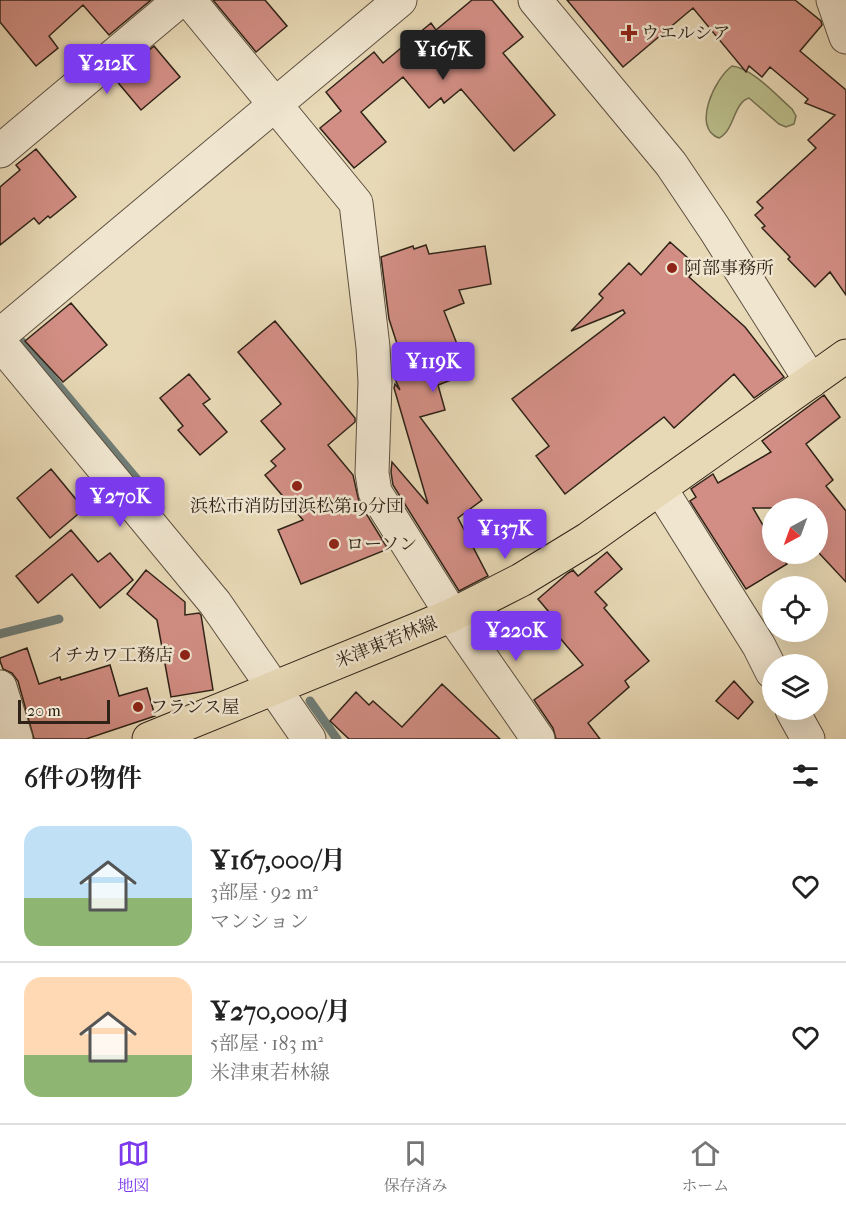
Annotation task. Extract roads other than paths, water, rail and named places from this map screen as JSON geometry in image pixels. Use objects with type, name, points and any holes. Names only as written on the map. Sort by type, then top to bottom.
[{"type":"main road","name":"米津東若林線","points":[[149,739],[452,615],[521,580],[555,560],[660,488],[846,356]]},
{"type":"street","points":[[0,151],[180,0]]},
{"type":"street","points":[[189,0],[356,203],[373,347],[375,382],[372,483],[380,501],[452,615],[538,739]]},
{"type":"street","points":[[0,335],[400,0]]},
{"type":"street","points":[[535,0],[671,164],[811,381]]},
{"type":"street","points":[[834,0],[846,37]]},
{"type":"street","points":[[0,343],[197,580],[226,618],[309,739]]},
{"type":"street","points":[[660,488],[762,654]]},
{"type":"street","points":[[0,687],[16,739]]},
{"type":"street","points":[[797,720],[807,739]]},
{"type":"waterway","points":[[21,341],[160,507]]},
{"type":"waterway","points":[[0,634],[59,619]]},
{"type":"waterway","points":[[310,701],[337,739]]},
{"type":"place","name":"ウエルシア","points":[[629,33]]},
{"type":"place","name":"阿部事務所","points":[[672,268]]},
{"type":"place","name":"浜松市消防団浜松第19分団","points":[[297,486]]},
{"type":"place","name":"ローソン","points":[[334,544]]},
{"type":"place","name":"イチカワ工務店","points":[[185,655]]},
{"type":"place","name":"フランス屋","points":[[138,707]]}]
